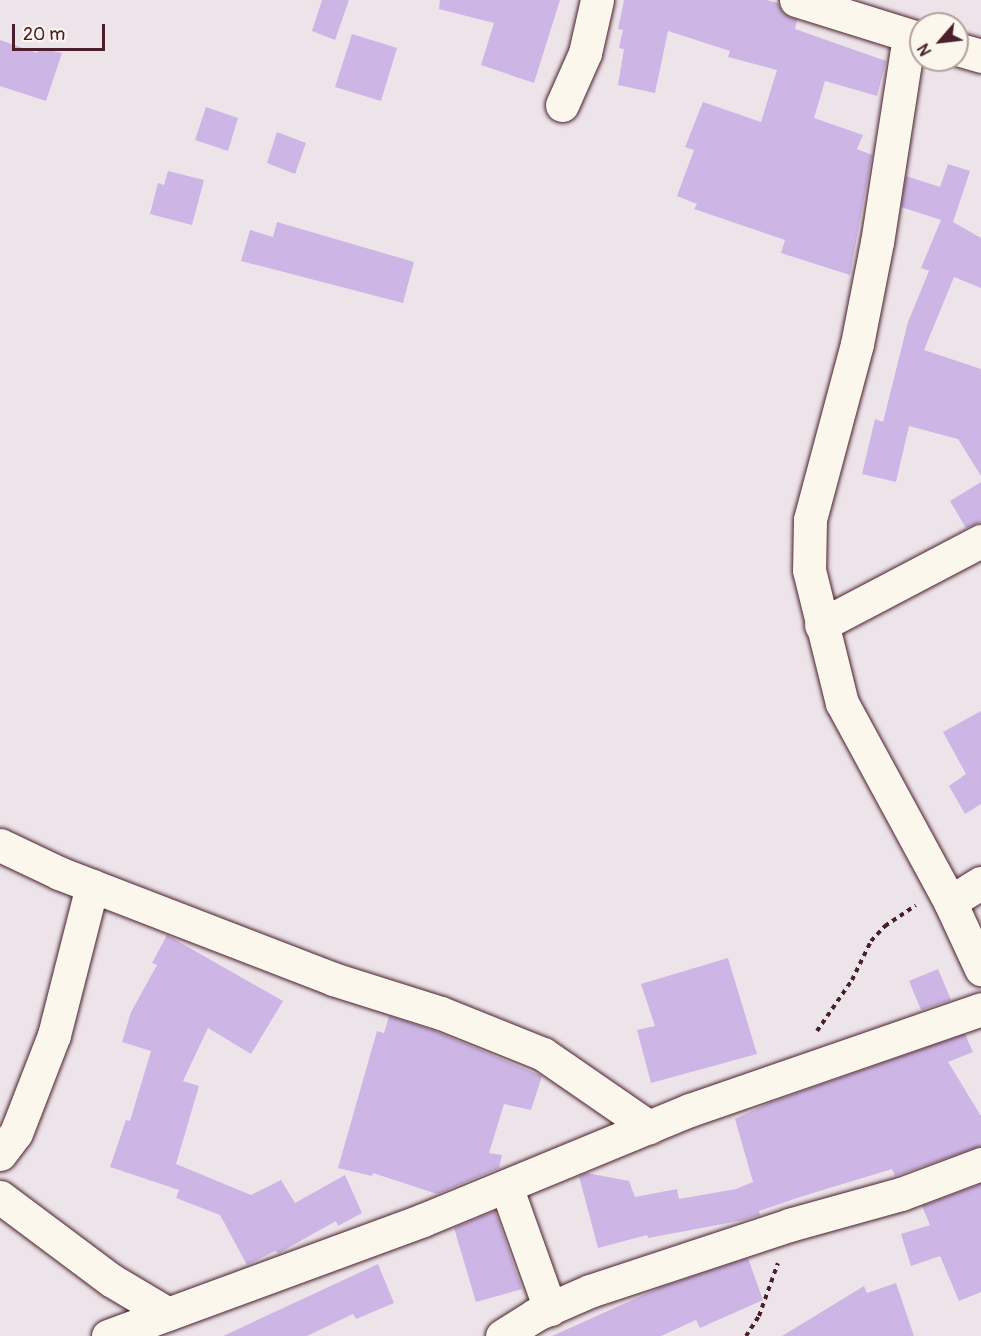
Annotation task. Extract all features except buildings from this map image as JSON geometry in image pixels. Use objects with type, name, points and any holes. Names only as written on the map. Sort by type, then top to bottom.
[{"type":"street","points":[[562,105],[585,53],[597,0]]},
{"type":"street","points":[[796,0],[909,36]]},
{"type":"street","points":[[909,70],[857,344],[810,520],[809,570],[842,703],[946,895],[981,969]]},
{"type":"street","points":[[821,625],[981,541]]},
{"type":"street","points":[[0,845],[92,886],[333,979],[441,1013],[543,1054],[649,1127]]},
{"type":"street","points":[[946,895],[981,883]]},
{"type":"street","points":[[0,1154],[16,1133],[54,1035],[92,886]]},
{"type":"street","points":[[108,1336],[506,1186],[649,1127],[981,1009]]},
{"type":"street","points":[[502,1336],[550,1309],[591,1291],[789,1225],[901,1194],[981,1164]]},
{"type":"street","points":[[506,1186],[550,1309]]},
{"type":"street","points":[[0,1197],[111,1280],[168,1314]]},
{"type":"path","points":[[814,1034],[878,933],[946,895]]},
{"type":"path","points":[[746,1336],[769,1289],[789,1225]]}]
